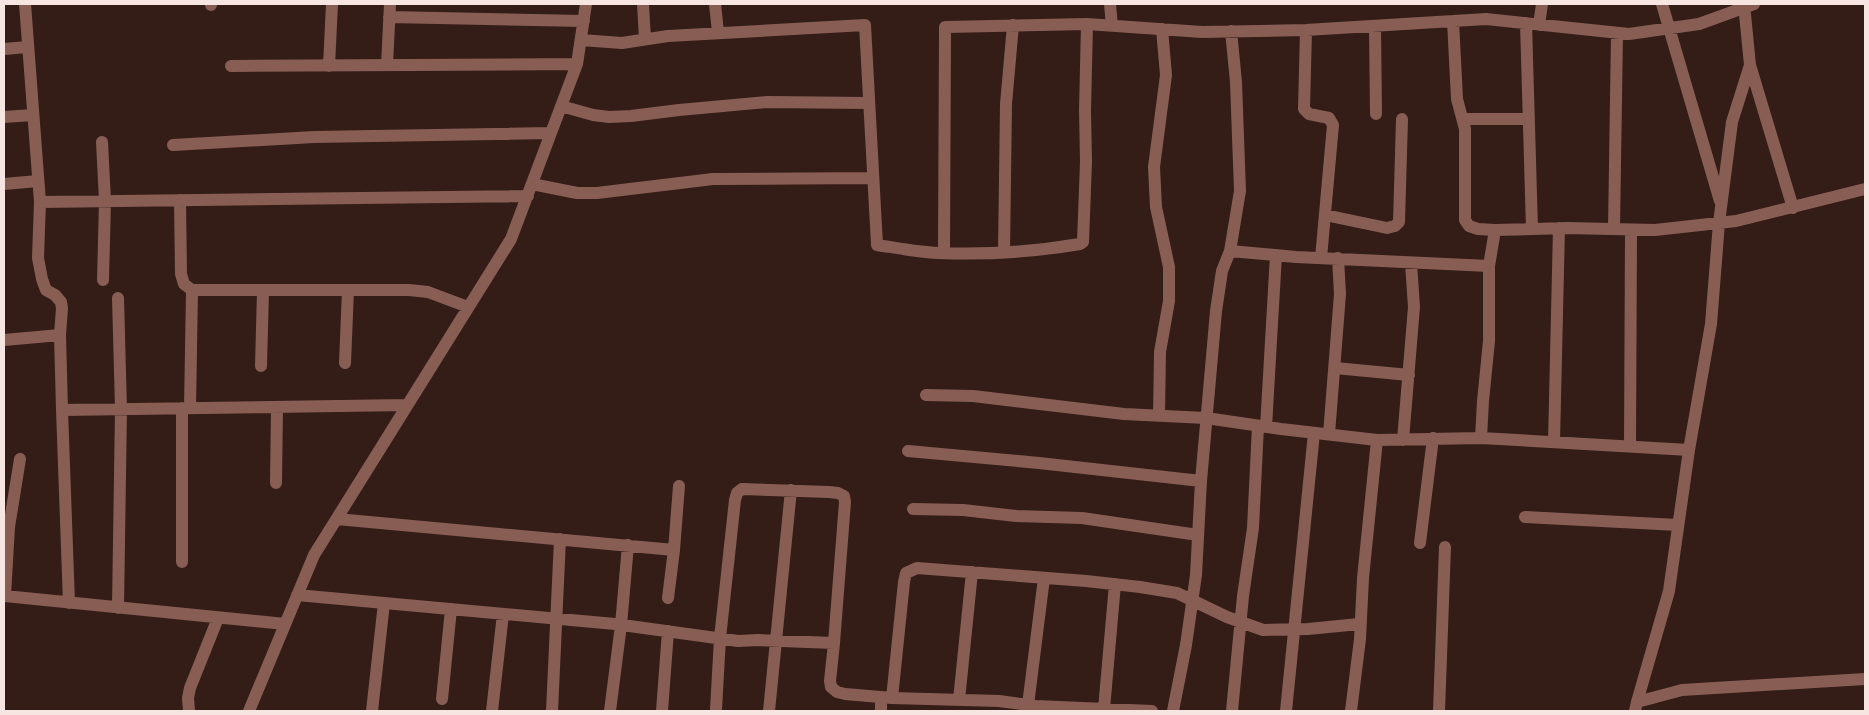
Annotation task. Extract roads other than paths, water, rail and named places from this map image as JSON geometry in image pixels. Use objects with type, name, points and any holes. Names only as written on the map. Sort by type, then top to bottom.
[{"type":"street","points":[[25,4],[40,202],[38,258],[46,290],[56,295],[61,302],[62,308],[60,335],[69,603]]},
{"type":"street","points":[[330,66],[332,4]]},
{"type":"street","points":[[248,711],[314,555],[511,239],[577,64],[586,4]]},
{"type":"street","points":[[643,4],[645,39]]},
{"type":"street","points":[[715,4],[718,32]]},
{"type":"street","points":[[1110,4],[1112,26]]},
{"type":"street","points":[[1532,228],[1529,119],[1533,24],[1542,4]]},
{"type":"street","points":[[1662,4],[1721,206]]},
{"type":"street","points":[[944,253],[945,27],[1087,24],[1202,32],[1375,27],[1486,19],[1629,34],[1699,24],[1747,5],[1750,65],[1793,208]]},
{"type":"street","points":[[387,65],[390,10],[584,21]]},
{"type":"street","points":[[1453,21],[1457,99],[1465,129],[1465,220],[1470,226],[1478,229],[1495,230],[1532,228],[1655,230],[1736,221],[1865,189]]},
{"type":"street","points":[[581,40],[622,43],[718,32],[865,25],[877,245],[944,253],[1038,251],[1080,244],[1082,242],[1086,162],[1087,24]]},
{"type":"street","points":[[1004,252],[1006,104],[1013,25]]},
{"type":"street","points":[[1375,27],[1376,114]]},
{"type":"street","points":[[1159,416],[1160,352],[1168,301],[1169,276],[1162,230],[1156,207],[1154,167],[1166,75],[1162,29]]},
{"type":"street","points":[[1306,30],[1304,109],[1309,114],[1329,118],[1333,124],[1321,258]]},
{"type":"street","points":[[1173,711],[1186,645],[1192,601],[1217,304],[1222,272],[1230,251],[1240,191],[1236,82],[1231,31]]},
{"type":"street","points":[[1614,229],[1617,33]]},
{"type":"street","points":[[4,48],[27,47]]},
{"type":"street","points":[[231,66],[577,64]]},
{"type":"street","points":[[1636,707],[1668,591],[1689,450],[1711,324],[1719,223],[1732,122],[1750,65]]},
{"type":"street","points":[[561,106],[593,115],[609,117],[767,102],[868,103]]},
{"type":"street","points":[[4,117],[33,114]]},
{"type":"street","points":[[1325,215],[1388,228],[1399,222],[1402,119]]},
{"type":"street","points":[[1463,119],[1529,119]]},
{"type":"street","points":[[173,145],[314,137],[551,133]]},
{"type":"street","points":[[102,142],[105,201],[103,280]]},
{"type":"street","points":[[40,202],[530,190],[597,193],[713,179],[873,178]]},
{"type":"street","points":[[4,184],[38,181]]},
{"type":"street","points":[[180,200],[181,274],[184,284],[192,290],[428,292],[468,307]]},
{"type":"street","points":[[1554,442],[1559,228]]},
{"type":"street","points":[[1481,438],[1482,401],[1488,341],[1489,266],[1495,230]]},
{"type":"street","points":[[1630,446],[1631,230]]},
{"type":"street","points":[[1230,251],[1321,258],[1489,266]]},
{"type":"street","points":[[1232,711],[1243,596],[1253,528],[1276,255]]},
{"type":"street","points":[[1329,434],[1340,294],[1338,258]]},
{"type":"street","points":[[1403,440],[1414,307],[1411,263]]},
{"type":"street","points":[[182,562],[186,408],[192,290]]},
{"type":"street","points":[[345,362],[348,290]]},
{"type":"street","points":[[261,366],[263,291]]},
{"type":"street","points":[[118,298],[121,409],[118,608]]},
{"type":"street","points":[[4,340],[60,335]]},
{"type":"street","points":[[1335,368],[1409,375]]},
{"type":"street","points":[[926,395],[973,396],[1124,414],[1206,418],[1377,440],[1481,438],[1689,450]]},
{"type":"street","points":[[62,410],[407,405]]},
{"type":"street","points":[[276,483],[277,407]]},
{"type":"street","points":[[1286,711],[1314,433]]},
{"type":"street","points":[[1420,543],[1433,438]]},
{"type":"street","points":[[1351,711],[1360,639],[1359,624],[1377,440]]},
{"type":"street","points":[[908,452],[1039,463],[1201,481]]},
{"type":"street","points":[[20,459],[6,526],[4,596],[285,624]]},
{"type":"street","points":[[668,598],[679,486]]},
{"type":"street","points":[[716,709],[720,638],[737,493],[742,490],[791,490],[838,493],[844,496],[830,681],[831,687],[837,692],[886,698],[999,701],[1028,705],[1152,711]]},
{"type":"street","points":[[769,711],[791,490]]},
{"type":"street","points":[[912,508],[963,510],[1016,516],[1082,518],[1198,536]]},
{"type":"street","points":[[1525,517],[1678,525]]},
{"type":"street","points":[[337,519],[674,550]]},
{"type":"street","points":[[552,711],[560,539]]},
{"type":"street","points":[[610,711],[621,625],[628,545]]},
{"type":"street","points":[[1439,711],[1445,547]]},
{"type":"street","points":[[881,711],[886,698],[906,573],[916,568],[1115,584],[1177,593],[1263,630],[1359,624]]},
{"type":"street","points":[[960,700],[972,572]]},
{"type":"street","points":[[1028,705],[1044,578]]},
{"type":"street","points":[[1104,709],[1115,584]]},
{"type":"street","points":[[297,595],[557,618],[738,641],[834,643]]},
{"type":"street","points":[[372,711],[384,603]]},
{"type":"street","points":[[442,699],[450,609]]},
{"type":"street","points":[[492,711],[503,614]]},
{"type":"street","points":[[189,711],[188,698],[190,688],[218,618]]},
{"type":"street","points":[[662,711],[668,631]]},
{"type":"street","points":[[1636,707],[1682,690],[1865,680]]}]
